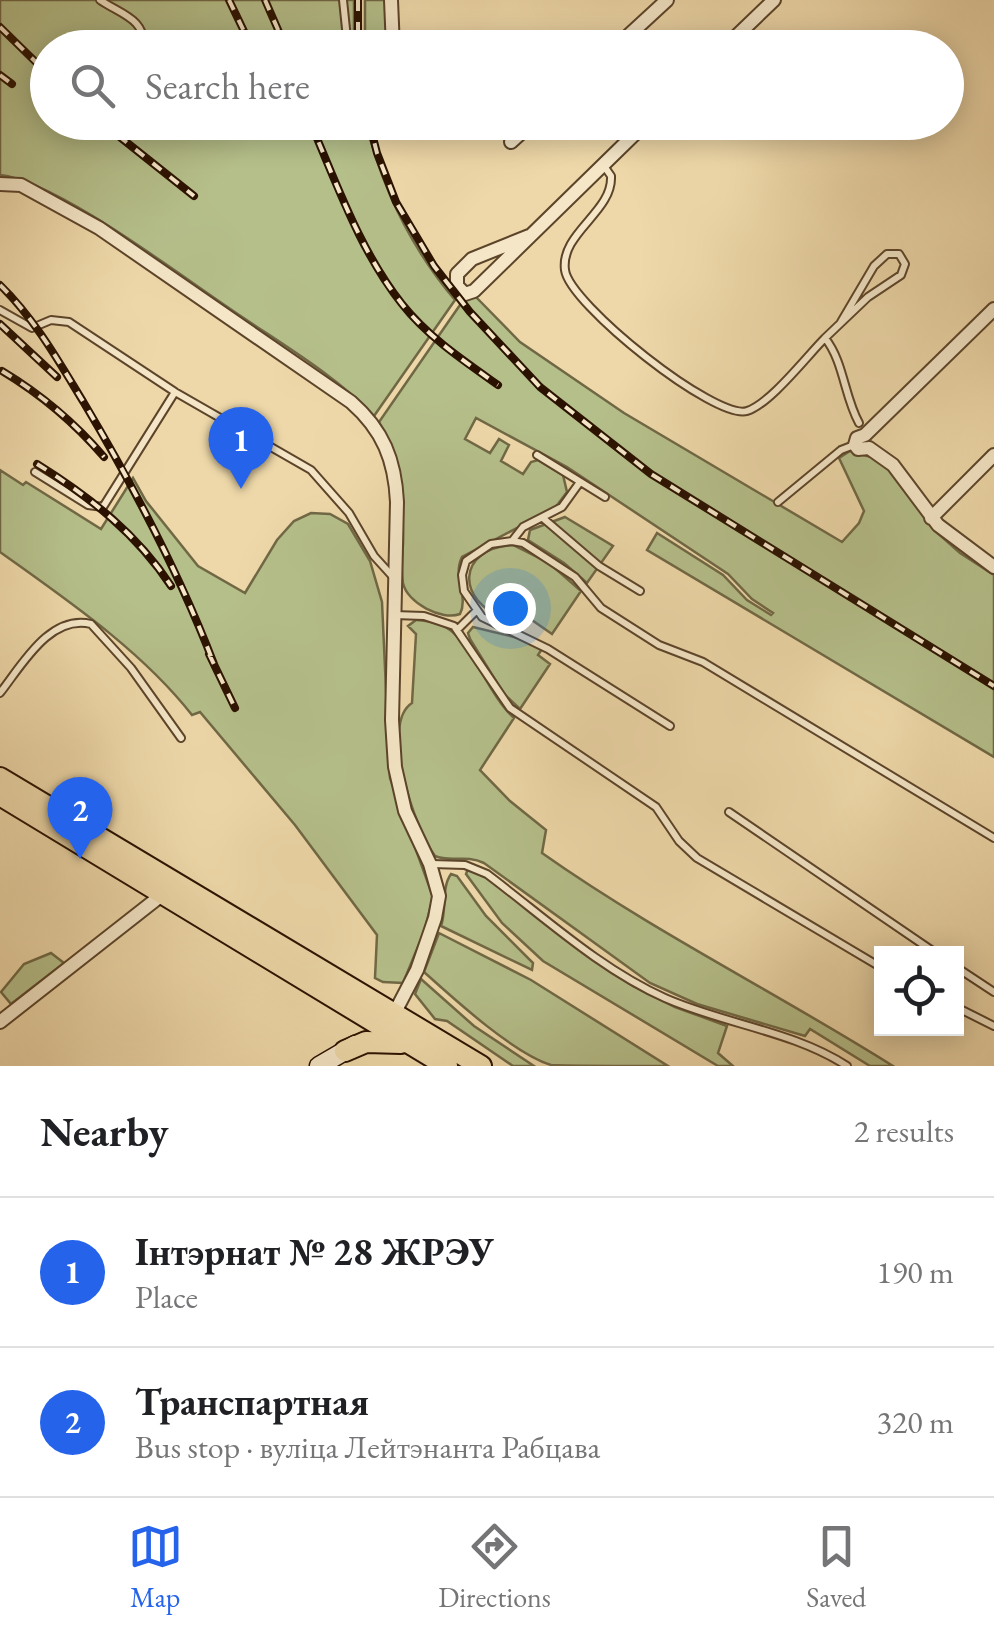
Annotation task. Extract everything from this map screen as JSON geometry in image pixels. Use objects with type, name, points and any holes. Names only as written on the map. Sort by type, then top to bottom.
[{"type":"highway","points":[[0,778],[388,1021],[410,1045],[446,1066]]},
{"type":"highway","points":[[0,795],[341,1003],[481,1066]]},
{"type":"highway","points":[[341,1003],[352,1014],[356,1027],[345,1051]]},
{"type":"highway","points":[[345,1051],[366,1042],[410,1045]]},
{"type":"main road","points":[[319,1066],[388,1021]]},
{"type":"street","points":[[391,0],[392,30]]},
{"type":"street","points":[[634,30],[666,0]]},
{"type":"street","points":[[743,30],[774,0]]},
{"type":"street","points":[[530,236],[472,259],[457,274],[458,286],[465,294],[470,293],[530,236],[629,140]]},
{"type":"street","points":[[0,184],[21,185],[99,228],[325,382],[363,412],[387,446],[394,470],[395,767],[405,811],[430,864],[439,896],[417,970],[388,1021]]},
{"type":"street","points":[[994,310],[862,438],[892,465],[950,537],[994,568]]},
{"type":"street","points":[[931,518],[994,455]]},
{"type":"street","points":[[0,1022],[163,894]]},
{"type":"lane","points":[[100,0],[142,30]]},
{"type":"lane","points":[[343,0],[346,30]]},
{"type":"lane","points":[[603,165],[611,176],[609,192],[570,248],[564,267],[570,283],[616,334],[713,404],[739,412],[758,406],[868,296],[901,275],[905,264],[899,254],[887,254],[874,266],[841,322]]},
{"type":"lane","points":[[0,310],[26,327],[37,328],[52,320],[69,322],[175,392],[311,470],[348,513],[378,562],[394,578]]},
{"type":"lane","points":[[778,502],[862,438],[834,352],[825,338]]},
{"type":"lane","points":[[35,472],[88,506],[103,507],[175,392]]},
{"type":"lane","points":[[537,454],[605,497]]},
{"type":"lane","points":[[512,541],[523,527],[562,507],[580,482]]},
{"type":"lane","points":[[544,519],[599,566],[640,592]]},
{"type":"lane","points":[[670,726],[544,646],[497,626],[476,611],[462,583],[466,561],[482,548],[512,541],[535,549],[575,576],[597,604],[658,645],[703,662],[994,838]]},
{"type":"lane","points":[[458,630],[476,611]]},
{"type":"lane","points":[[393,615],[432,617],[458,630],[498,694],[517,714],[656,807],[678,840],[697,858],[874,963]]},
{"type":"lane","points":[[0,693],[37,647],[62,625],[91,624],[131,668],[181,738]]},
{"type":"lane","points":[[730,812],[926,946]]},
{"type":"lane","points":[[430,864],[465,865],[487,874],[646,989],[683,1006],[814,1048],[847,1066]]},
{"type":"lane","points":[[964,971],[994,992]]},
{"type":"lane","points":[[964,1011],[994,1026]]},
{"type":"green space","points":[[0,0],[354,0],[354,30],[30,30],[30,140],[371,140],[400,216],[425,260],[455,300],[374,416],[322,371],[115,230],[51,193],[0,175]]},
{"type":"green space","points":[[365,0],[389,0],[390,30],[365,30]]},
{"type":"green space","points":[[474,295],[520,342],[624,413],[842,542],[864,511],[839,458],[850,451],[889,468],[934,530],[994,575],[994,757],[647,550],[657,533],[723,575],[747,600],[773,613],[752,599],[728,574],[567,467],[476,418],[465,439],[490,453],[499,439],[509,445],[501,461],[523,474],[531,462],[538,460],[563,475],[567,492],[555,508],[462,557],[460,614],[435,613],[411,597],[402,578],[400,481],[379,422],[460,305]]},
{"type":"green space","points":[[0,470],[101,529],[133,478],[146,501],[198,566],[245,593],[277,540],[294,521],[311,513],[330,514],[348,524],[370,561],[382,602],[390,778],[433,897],[424,932],[403,983],[375,978],[377,935],[295,825],[200,712],[192,715],[127,648],[0,552]]},
{"type":"green space","points":[[565,517],[613,546],[587,583],[528,540],[530,530]]},
{"type":"green space","points":[[513,545],[549,563],[581,591],[552,634],[516,609],[505,618],[489,610],[471,589],[472,565],[481,555]]},
{"type":"green space","points":[[416,620],[440,624],[456,635],[514,718],[480,770],[546,830],[542,853],[628,909],[893,1066],[870,1066],[810,1029],[805,1036],[697,1004],[650,983],[484,863],[435,856],[410,802],[400,754],[403,715],[412,703],[416,634],[408,626]]},
{"type":"green space","points":[[473,627],[518,638],[542,649],[538,655],[550,664],[520,709],[504,694],[470,639],[468,633]]},
{"type":"green space","points":[[468,869],[485,877],[633,986],[727,1026],[718,1053],[733,1066],[718,1066],[543,961],[502,923],[466,874]]},
{"type":"green space","points":[[451,874],[457,876],[486,916],[533,963],[532,970],[441,926]]},
{"type":"green space","points":[[439,933],[531,980],[668,1066],[551,1065],[536,1059],[484,1024],[424,972]]},
{"type":"green space","points":[[51,953],[64,963],[11,1004],[1,992],[24,964]]},
{"type":"green space","points":[[421,979],[474,1026],[534,1066],[513,1066],[447,1021],[435,1019],[415,994]]},
{"type":"railway","points":[[229,0],[243,30]]},
{"type":"railway","points":[[265,0],[278,30]]},
{"type":"railway","points":[[358,0],[358,30]]},
{"type":"railway","points":[[0,27],[30,56]]},
{"type":"railway","points":[[0,75],[12,84]]},
{"type":"railway","points":[[124,140],[194,196]]},
{"type":"railway","points":[[318,140],[350,216],[387,284],[423,327],[498,385]]},
{"type":"railway","points":[[374,140],[396,202],[434,266],[470,312],[540,387],[651,474],[994,686]]},
{"type":"railway","points":[[0,285],[46,341],[120,466],[171,564],[214,664]]},
{"type":"railway","points":[[0,324],[57,377]]},
{"type":"railway","points":[[2,371],[57,410],[104,457]]},
{"type":"railway","points":[[37,464],[111,518],[171,586]]},
{"type":"railway","points":[[209,654],[235,708]]},
{"type":"place","name":"Інтэрнат № 28 ЖРЭУ","points":[[241,489]]},
{"type":"place","name":"Транспартная","points":[[80,859]]}]
